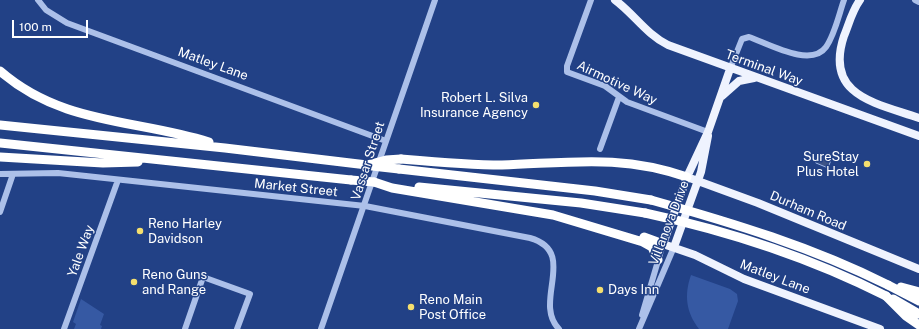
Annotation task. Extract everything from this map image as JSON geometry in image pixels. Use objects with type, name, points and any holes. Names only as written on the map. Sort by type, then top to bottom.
[{"type":"highway","points":[[0,71],[26,90],[70,111],[94,118],[179,134],[225,148]]},
{"type":"highway","points":[[0,125],[225,148],[595,191],[651,200],[728,222],[839,261],[888,284],[919,301]]},
{"type":"highway","points":[[0,143],[374,182],[602,224],[663,244]]},
{"type":"highway","points":[[0,157],[103,163],[163,160]]},
{"type":"highway","points":[[367,165],[386,160],[401,159],[470,165],[596,160],[628,162],[687,177]]},
{"type":"highway","points":[[393,186],[575,202],[645,213],[699,225],[766,245],[837,273],[886,296],[919,314]]},
{"type":"highway","points":[[569,219],[643,242],[652,247],[658,260]]},
{"type":"highway","points":[[888,284],[919,292]]},
{"type":"highway","points":[[886,296],[906,316],[919,325]]},
{"type":"main road","name":"Terminal Way","points":[[615,0],[659,40],[730,69],[919,136]]},
{"type":"main road","points":[[860,0],[853,12],[840,50],[839,66],[843,78],[850,89],[861,97],[919,118]]},
{"type":"main road","name":"Villanova Drive","points":[[663,244],[687,177],[708,132],[730,69]]},
{"type":"main road","points":[[720,98],[739,81],[757,78]]},
{"type":"main road","name":"Villanova Drive","points":[[674,248],[698,181],[706,152],[708,132]]},
{"type":"main road","name":"Durham Road","points":[[687,177],[758,203],[919,269]]},
{"type":"main road","name":"Matley Lane","points":[[663,244],[695,256],[744,279],[880,329]]},
{"type":"street","name":"Matley Lane","points":[[38,0],[46,10],[67,23],[386,141]]},
{"type":"street","name":"Vassar Street","points":[[321,329],[365,206],[435,0]]},
{"type":"street","name":"Airmotive Way","points":[[592,0],[566,69],[572,75],[605,86],[618,97],[708,132]]},
{"type":"street","points":[[730,69],[742,39],[749,37],[801,56],[813,56],[820,53],[828,44],[844,0]]},
{"type":"street","points":[[915,0],[919,2]]},
{"type":"street","points":[[600,149],[618,97]]},
{"type":"street","name":"Market Street","points":[[0,174],[58,173],[365,206],[530,238],[541,243],[549,250],[554,262],[549,310],[552,321],[559,329]]},
{"type":"street","points":[[0,212],[13,174]]},
{"type":"street","name":"Yale Way","points":[[64,329],[118,180]]},
{"type":"street","name":"Villanova Drive","points":[[639,329],[645,302],[663,244]]},
{"type":"street","name":"Villanova Drive","points":[[642,319],[674,248]]},
{"type":"street","points":[[184,329],[203,277],[250,294],[237,329]]},
{"type":"shaded area","points":[[820,154],[832,157],[828,168],[816,163]]},
{"type":"shaded area","points":[[691,275],[730,289],[737,294],[738,301],[728,329],[699,329],[689,310],[687,289]]},
{"type":"shaded area","points":[[81,299],[104,314],[100,325],[102,326],[101,329],[74,329],[76,324],[73,322]]},
{"type":"place","name":"Robert L. Silva Insurance Agency","points":[[536,105]]},
{"type":"place","name":"SureStay Plus Hotel","points":[[867,164]]},
{"type":"place","name":"Reno Harley Davidson","points":[[140,231]]},
{"type":"place","name":"Reno Guns and Range","points":[[134,282]]},
{"type":"place","name":"Days Inn","points":[[600,290]]},
{"type":"place","name":"Reno Main Post Office","points":[[411,307]]}]
